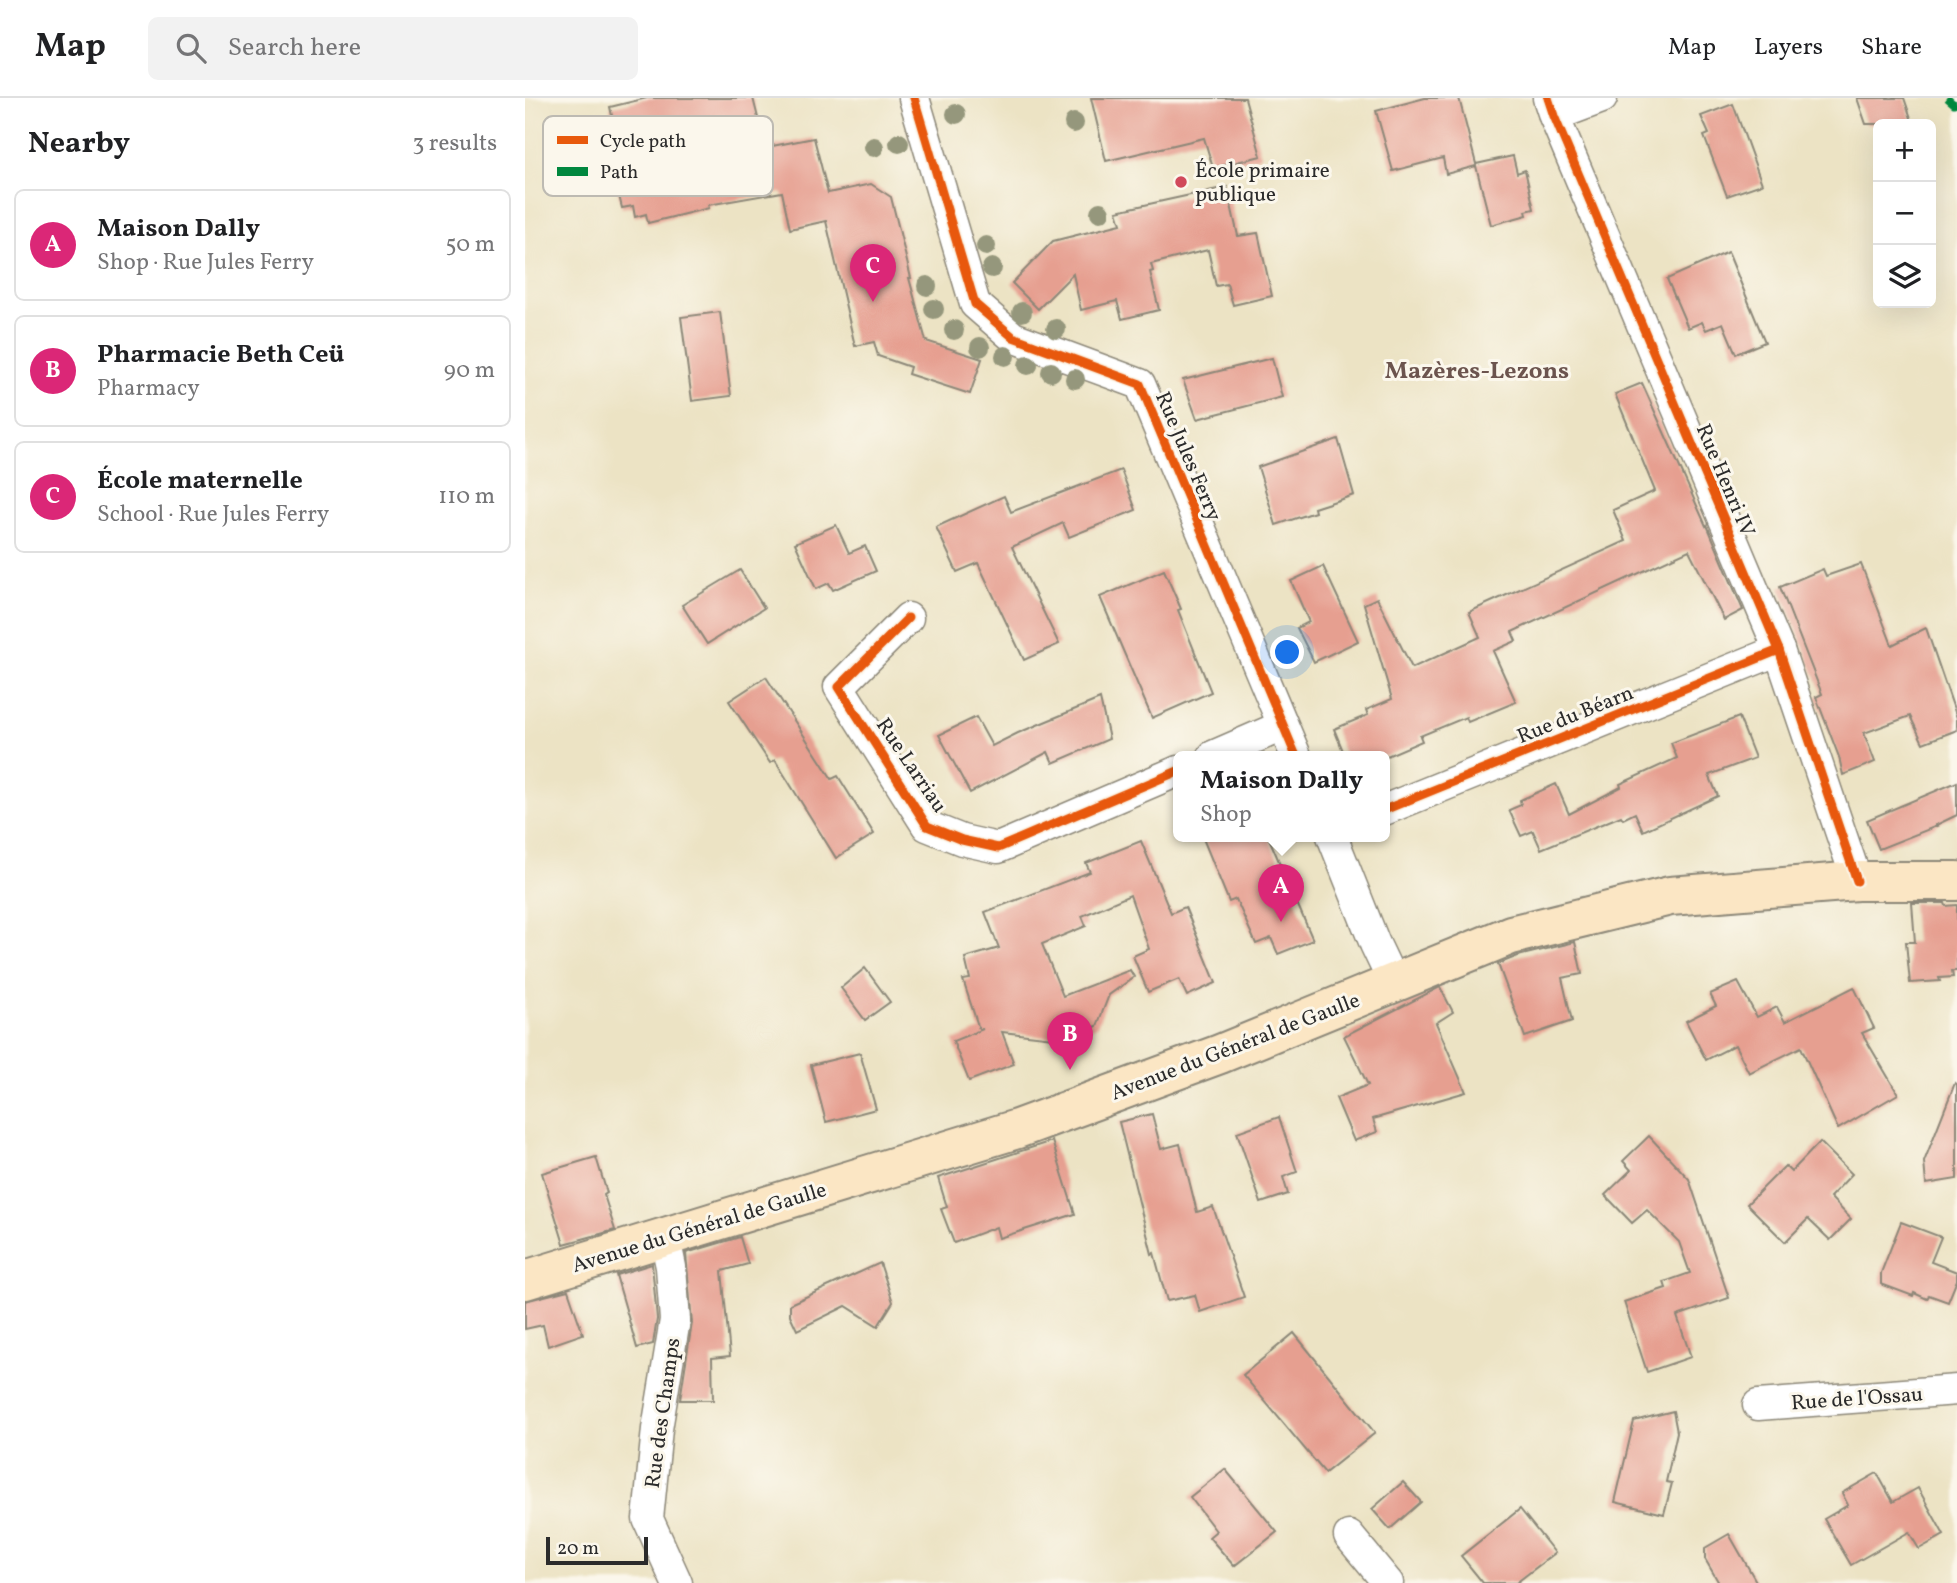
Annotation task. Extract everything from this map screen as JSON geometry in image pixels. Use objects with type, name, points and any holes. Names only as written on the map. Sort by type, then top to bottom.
[{"type":"main road","name":"Avenue du Général de Gaulle","points":[[525,1280],[1017,1129],[1220,1054],[1511,935],[1670,896],[1857,881],[1957,881]]},
{"type":"street","name":"Rue Jules Ferry","points":[[914,98],[975,304],[1013,337],[1140,384],[1294,751]]},
{"type":"street","points":[[1551,107],[1602,98]]},
{"type":"street","name":"Rue Henri IV","points":[[1551,107],[1779,650],[1857,881]]},
{"type":"street","name":"Rue Larriau","points":[[908,618],[839,687],[927,826],[962,840],[998,848],[1173,773]]},
{"type":"street","name":"Rue du Béarn","points":[[1390,808],[1779,650]]},
{"type":"street","points":[[1224,751],[1282,726]]},
{"type":"street","points":[[1334,842],[1394,984]]},
{"type":"street","name":"Rue des Champs","points":[[665,1238],[671,1267],[674,1320],[657,1429],[648,1519],[677,1583]]},
{"type":"street","name":"Rue de l'Ossau","points":[[1758,1405],[1957,1390]]},
{"type":"street","points":[[1349,1536],[1388,1583]]},
{"type":"building","points":[[647,98],[753,98],[758,116],[612,116],[610,107]]},
{"type":"building","points":[[1091,98],[1245,98],[1261,156],[1213,168],[1204,138],[1106,161]]},
{"type":"building","points":[[1425,98],[1459,98],[1476,164],[1513,156],[1517,173],[1525,170],[1534,209],[1526,211],[1527,215],[1491,225],[1476,166],[1446,174],[1443,158],[1393,171],[1376,111]]},
{"type":"building","points":[[1857,98],[1904,98],[1911,119],[1873,119],[1873,124],[1866,124]]},
{"type":"building","points":[[1733,104],[1762,184],[1727,196],[1704,136],[1709,134],[1701,116]]},
{"type":"building","points":[[814,138],[828,193],[871,184],[891,197],[926,341],[982,359],[970,394],[908,374],[910,367],[878,356],[874,342],[855,346],[826,221],[790,229],[782,192],[773,194],[773,146]]},
{"type":"building","points":[[1227,187],[1238,236],[1258,233],[1272,296],[1233,305],[1227,284],[1216,286],[1208,250],[1151,264],[1153,271],[1150,272],[1159,310],[1122,319],[1117,301],[1081,310],[1073,274],[1038,309],[1012,283],[1053,241],[1121,224],[1117,211]]},
{"type":"building","points":[[619,196],[759,196],[708,205],[709,208],[648,223],[646,214],[635,217],[633,206],[622,208]]},
{"type":"building","points":[[1728,252],[1765,342],[1736,354],[1723,323],[1706,330],[1702,322],[1688,328],[1667,279]]},
{"type":"building","points":[[720,312],[731,396],[692,401],[681,317]]},
{"type":"building","points":[[1272,358],[1282,397],[1197,419],[1183,380]]},
{"type":"building","points":[[1642,383],[1743,610],[1724,620],[1689,550],[1512,632],[1516,641],[1493,651],[1516,702],[1468,722],[1466,717],[1420,736],[1422,741],[1390,755],[1390,751],[1343,751],[1334,729],[1368,715],[1366,710],[1392,699],[1364,604],[1377,598],[1412,668],[1480,637],[1469,612],[1626,541],[1613,510],[1655,491],[1615,394]]},
{"type":"building","points":[[1338,439],[1354,495],[1314,508],[1315,512],[1276,525],[1258,467]]},
{"type":"building","points":[[1121,470],[1136,510],[1069,537],[1063,523],[1012,547],[1059,644],[1024,660],[978,563],[957,572],[936,527],[1004,496],[1011,512]]},
{"type":"building","points":[[836,525],[849,553],[865,546],[876,571],[833,590],[829,583],[816,589],[795,543]]},
{"type":"building","points":[[1861,564],[1892,645],[1926,628],[1957,718],[1957,730],[1923,743],[1910,716],[1864,733],[1875,762],[1843,775],[1839,757],[1816,697],[1822,694],[1780,587],[1823,569],[1826,576]]},
{"type":"building","points":[[1323,566],[1358,641],[1314,662],[1297,628],[1309,622],[1291,581]]},
{"type":"building","points":[[740,570],[764,608],[707,644],[682,605]]},
{"type":"building","points":[[1164,570],[1211,692],[1152,718],[1100,597]]},
{"type":"building","points":[[766,677],[832,779],[838,776],[874,834],[836,858],[775,760],[770,763],[729,701]]},
{"type":"building","points":[[1100,699],[1109,739],[1053,763],[1048,752],[970,793],[939,735],[976,717],[992,746]]},
{"type":"building","points":[[1739,717],[1755,758],[1709,775],[1718,796],[1643,831],[1635,813],[1623,819],[1621,816],[1541,849],[1533,831],[1521,836],[1509,810],[1521,805],[1520,800],[1556,784],[1569,814],[1621,787],[1620,784],[1677,758],[1671,743]]},
{"type":"building","points":[[1957,782],[1957,815],[1879,849],[1867,820]]},
{"type":"building","points":[[1141,841],[1171,913],[1185,907],[1216,983],[1187,996],[1179,979],[1148,992],[1133,956],[1149,949],[1130,895],[1082,916],[1086,926],[1042,944],[1063,996],[1130,970],[1134,977],[1109,995],[1097,1026],[1077,1035],[1072,1024],[1053,1038],[1002,1032],[1014,1064],[969,1081],[953,1041],[983,1029],[979,1029],[963,980],[970,979],[965,958],[999,948],[985,912],[1090,872],[1086,863]]},
{"type":"building","points":[[1204,842],[1271,842],[1313,940],[1278,954],[1271,938],[1256,944],[1236,899],[1229,902]]},
{"type":"building","points":[[1912,903],[1957,905],[1957,971],[1952,971],[1953,977],[1939,978],[1940,981],[1910,983],[1906,942],[1915,942]]},
{"type":"building","points":[[1575,942],[1582,974],[1562,978],[1572,1021],[1525,1037],[1498,964],[1518,956]]},
{"type":"building","points":[[865,968],[890,1002],[865,1020],[841,988]]},
{"type":"building","points":[[1738,982],[1757,1017],[1777,1007],[1785,1022],[1854,987],[1874,1028],[1862,1033],[1898,1094],[1838,1129],[1801,1047],[1749,1073],[1735,1045],[1706,1060],[1686,1021],[1716,1006],[1710,994]]},
{"type":"building","points":[[1440,987],[1453,1012],[1436,1023],[1466,1092],[1373,1119],[1377,1132],[1354,1141],[1336,1098],[1368,1085],[1344,1036]]},
{"type":"building","points":[[860,1053],[876,1109],[826,1122],[811,1065]]},
{"type":"building","points":[[1955,1083],[1957,1179],[1926,1184],[1924,1162]]},
{"type":"building","points":[[1152,1114],[1161,1149],[1180,1144],[1197,1212],[1213,1207],[1244,1297],[1200,1312],[1195,1295],[1167,1301],[1154,1253],[1152,1254],[1119,1122]]},
{"type":"building","points":[[1279,1117],[1297,1172],[1283,1177],[1288,1194],[1261,1203],[1237,1132]]},
{"type":"building","points":[[1649,1136],[1689,1179],[1729,1298],[1677,1316],[1691,1357],[1647,1372],[1624,1302],[1666,1288],[1664,1282],[1690,1273],[1679,1242],[1647,1210],[1632,1223],[1605,1195],[1631,1170],[1623,1161]]},
{"type":"building","points":[[1052,1141],[1075,1214],[999,1238],[996,1227],[954,1243],[941,1209],[947,1207],[938,1178]]},
{"type":"building","points":[[1820,1142],[1852,1174],[1830,1197],[1851,1219],[1830,1240],[1808,1219],[1785,1242],[1747,1204],[1785,1166],[1791,1172]]},
{"type":"building","points":[[596,1157],[615,1230],[564,1244],[542,1173]]},
{"type":"building","points":[[1901,1222],[1941,1237],[1931,1262],[1957,1272],[1957,1280],[1948,1302],[1929,1295],[1927,1299],[1914,1293],[1913,1296],[1881,1284],[1881,1273]]},
{"type":"building","points":[[740,1237],[748,1264],[722,1271],[730,1356],[712,1358],[713,1400],[680,1400],[692,1323],[686,1253]]},
{"type":"building","points":[[880,1263],[893,1302],[878,1326],[846,1306],[797,1330],[790,1315],[790,1304]]},
{"type":"building","points":[[652,1264],[657,1319],[653,1344],[637,1348],[616,1275]]},
{"type":"building","points":[[568,1290],[583,1334],[548,1346],[543,1325],[525,1329],[525,1301]]},
{"type":"building","points":[[1294,1333],[1375,1433],[1325,1473],[1243,1375]]},
{"type":"building","points":[[1673,1411],[1677,1432],[1666,1482],[1672,1483],[1664,1514],[1615,1502],[1634,1421]]},
{"type":"building","points":[[1225,1469],[1277,1532],[1234,1566],[1209,1537],[1216,1531],[1190,1497]]},
{"type":"building","points":[[1877,1473],[1893,1502],[1918,1488],[1944,1535],[1919,1549],[1909,1532],[1851,1565],[1824,1519],[1848,1505],[1842,1493]]},
{"type":"building","points":[[1403,1482],[1421,1502],[1390,1529],[1372,1509]]},
{"type":"building","points":[[1520,1509],[1555,1553],[1516,1583],[1483,1583],[1461,1556]]},
{"type":"building","points":[[1729,1534],[1757,1583],[1719,1583],[1705,1559],[1705,1548]]},
{"type":"marked path","points":[[1947,98],[1954,104],[1957,103]]},
{"type":"cycle path","points":[[914,98],[975,304],[1013,337],[1140,384],[1294,751]]},
{"type":"cycle path","points":[[1548,98],[1779,650],[1857,881]]},
{"type":"cycle path","points":[[908,618],[839,687],[927,826],[962,840],[998,848],[1173,773]]},
{"type":"cycle path","points":[[1390,808],[1779,650]]},
{"type":"place","name":"École primaire publique","points":[[1181,182]]},
{"type":"place","name":"École maternelle","points":[[873,302]]},
{"type":"place","name":"Maison Dally","points":[[1281,922]]},
{"type":"place","name":"Pharmacie Beth Ceü","points":[[1070,1070]]},
{"type":"district","name":"Mazères-Lezons","points":[[1477,370]]}]
